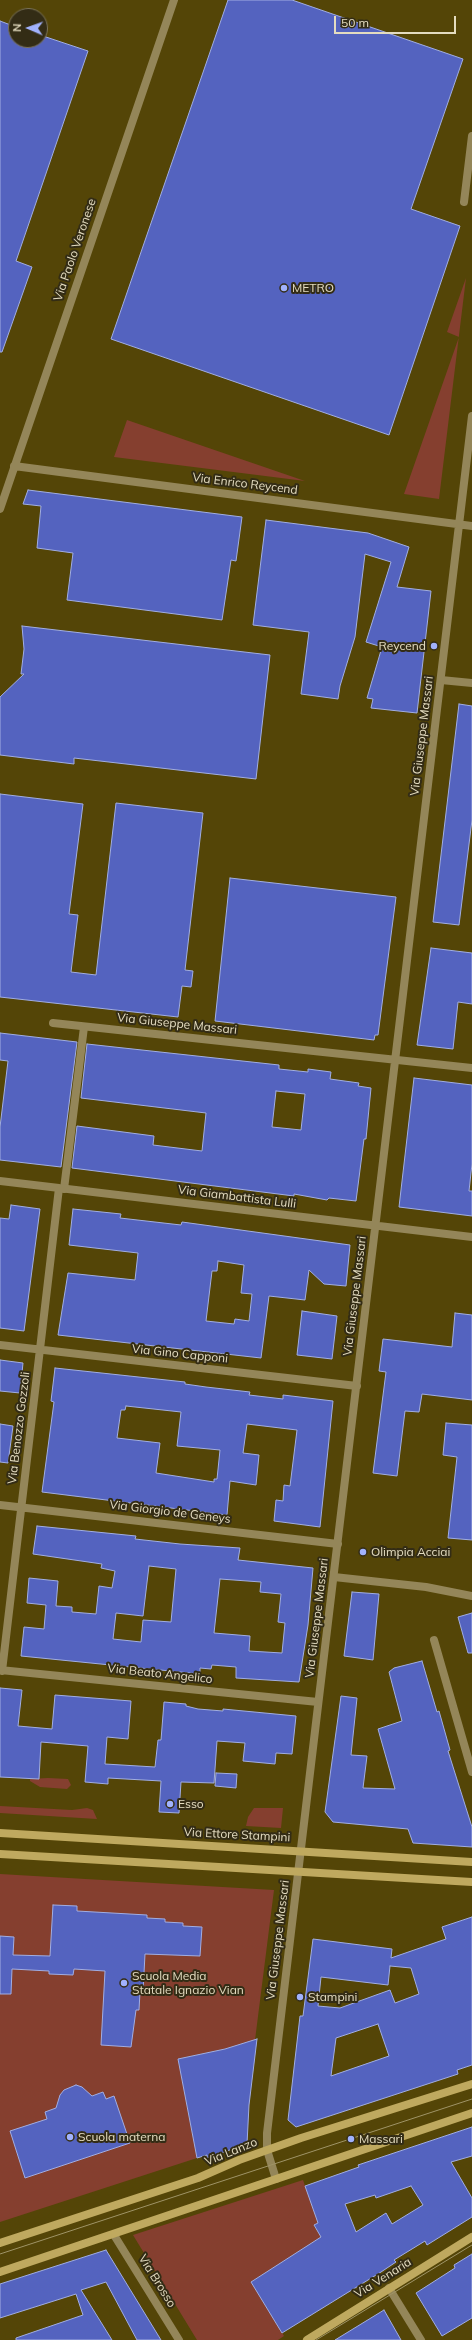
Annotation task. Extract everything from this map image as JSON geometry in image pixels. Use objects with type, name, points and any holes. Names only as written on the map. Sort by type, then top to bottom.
[{"type":"street","name":"Via Paolo Veronese","points":[[0,509],[174,0]]},
{"type":"street","points":[[464,202],[472,136]]},
{"type":"street","name":"Via Giuseppe Massari","points":[[276,2179],[267,2150],[267,2133],[472,416]]},
{"type":"street","name":"Via Enrico Reycend","points":[[14,466],[472,526]]},
{"type":"street","points":[[441,680],[472,683]]},
{"type":"street","name":"Via Giuseppe Massari","points":[[52,1023],[395,1059]]},
{"type":"street","name":"Via Benozzo Gozzoli","points":[[1,1670],[40,1350],[84,1027]]},
{"type":"street","points":[[395,1059],[472,1068]]},
{"type":"street","name":"Via Giambattista Lulli","points":[[0,1181],[472,1237]]},
{"type":"street","name":"Via Gino Capponi","points":[[0,1345],[357,1386]]},
{"type":"street","name":"Via Giorgio de Geneys","points":[[0,1505],[338,1544]]},
{"type":"street","points":[[334,1576],[426,1587],[472,1596]]},
{"type":"street","points":[[434,1640],[472,1772]]},
{"type":"street","name":"Via Beato Angelico","points":[[1,1670],[318,1702]]},
{"type":"street","name":"Via Ettore Stampini","points":[[0,1833],[300,1850],[472,1862]]},
{"type":"street","points":[[0,1854],[472,1882]]},
{"type":"street","name":"Via Lanzo","points":[[0,2243],[198,2178],[267,2150],[472,2084]]},
{"type":"street","points":[[0,2272],[114,2235],[472,2113]]},
{"type":"street","name":"Via Brosso","points":[[114,2235],[180,2340]]},
{"type":"street","name":"Via Venaria","points":[[307,2340],[472,2237]]},
{"type":"street","points":[[389,2288],[421,2340]]},
{"type":"shaded area","points":[[466,278],[459,337],[447,332]]},
{"type":"shaded area","points":[[459,338],[439,499],[404,494]]},
{"type":"shaded area","points":[[127,420],[305,481],[114,457]]},
{"type":"shaded area","points":[[30,1779],[68,1779],[71,1785],[67,1789],[40,1787],[30,1781]]},
{"type":"shaded area","points":[[0,1806],[72,1810],[87,1808],[93,1810],[97,1819],[0,1813]]},
{"type":"shaded area","points":[[254,1808],[283,1808],[281,1828],[246,1826],[248,1817]]},
{"type":"shaded area","points":[[0,1874],[274,1890],[255,2040],[225,2049],[178,2059],[197,2158],[0,2222]]},
{"type":"shaded area","points":[[303,2180],[318,2223],[314,2226],[321,2237],[251,2282],[284,2336],[278,2340],[197,2340],[133,2235]]},
{"type":"building","points":[[228,0],[292,0],[463,59],[411,209],[460,226],[389,435],[111,339]]},
{"type":"building","points":[[0,21],[8,24],[8,48],[48,48],[48,38],[88,51],[16,261],[32,267],[2,352],[0,352]]},
{"type":"building","points":[[28,490],[242,517],[236,561],[231,560],[222,620],[67,600],[73,553],[37,548],[41,506],[23,504]]},
{"type":"building","points":[[266,520],[368,533],[409,547],[397,587],[431,591],[417,713],[371,708],[373,699],[367,698],[382,647],[366,642],[391,562],[365,554],[355,637],[340,686],[338,699],[301,694],[309,632],[253,625]]},
{"type":"building","points":[[22,626],[270,655],[256,779],[74,758],[74,764],[0,755],[0,697],[24,674],[21,674],[24,649]]},
{"type":"building","points":[[459,704],[472,706],[472,820],[459,925],[433,922]]},
{"type":"building","points":[[0,794],[83,804],[69,914],[78,915],[71,972],[96,975],[116,803],[203,813],[185,970],[193,971],[191,987],[182,986],[178,1017],[0,997]]},
{"type":"building","points":[[230,878],[396,897],[378,1035],[375,1035],[374,1040],[215,1021]]},
{"type":"building","points":[[431,948],[472,953],[472,1004],[458,1002],[453,1049],[417,1045]]},
{"type":"building","points":[[0,1033],[77,1042],[61,1167],[0,1160],[0,1127],[8,1061],[0,1060]]},
{"type":"building","points":[[87,1044],[279,1065],[279,1069],[308,1072],[308,1069],[331,1072],[330,1079],[359,1083],[358,1086],[371,1088],[366,1139],[364,1139],[356,1201],[329,1198],[327,1200],[294,1194],[294,1196],[72,1168],[77,1126],[154,1136],[153,1145],[202,1151],[206,1113],[81,1098]],"holes":[[[276,1091],[305,1094],[301,1130],[272,1127]]]},
{"type":"building","points":[[414,1078],[472,1085],[472,1164],[469,1191],[472,1191],[472,1216],[399,1207]]},
{"type":"building","points":[[11,1205],[40,1209],[24,1331],[0,1328],[0,1218],[9,1219]]},
{"type":"building","points":[[73,1209],[121,1214],[120,1218],[181,1225],[182,1222],[350,1245],[346,1286],[324,1284],[309,1270],[305,1300],[269,1296],[261,1358],[58,1335],[68,1273],[135,1280],[138,1253],[69,1245]],"holes":[[[218,1261],[244,1265],[241,1293],[252,1294],[249,1321],[235,1319],[234,1324],[206,1321],[212,1271],[217,1271]]]},
{"type":"building","points":[[302,1311],[337,1316],[332,1359],[297,1355]]},
{"type":"building","points":[[455,1313],[472,1315],[472,1400],[422,1394],[419,1412],[405,1411],[397,1476],[373,1473],[386,1372],[379,1371],[383,1339],[452,1347]]},
{"type":"building","points":[[0,1360],[23,1363],[20,1393],[0,1391]]},
{"type":"building","points":[[55,1368],[185,1382],[185,1384],[250,1392],[249,1395],[283,1399],[283,1395],[333,1401],[320,1527],[274,1521],[276,1500],[283,1501],[284,1485],[290,1486],[297,1430],[247,1424],[243,1453],[259,1455],[256,1485],[230,1481],[227,1515],[42,1492],[54,1402],[51,1401]],"holes":[[[126,1406],[181,1412],[177,1446],[220,1450],[217,1479],[214,1479],[214,1482],[156,1473],[160,1443],[117,1438],[121,1410],[125,1410]]]},
{"type":"building","points":[[446,1423],[472,1425],[472,1540],[448,1538],[457,1457],[443,1455]]},
{"type":"building","points":[[0,1424],[13,1426],[8,1463],[0,1462]]},
{"type":"building","points":[[37,1526],[136,1536],[135,1539],[180,1544],[240,1548],[238,1560],[313,1568],[308,1625],[299,1682],[236,1678],[236,1667],[212,1665],[211,1669],[200,1668],[200,1674],[21,1656],[24,1627],[44,1629],[46,1605],[27,1603],[29,1578],[58,1581],[56,1606],[72,1607],[72,1612],[96,1614],[99,1586],[112,1588],[115,1571],[101,1568],[102,1564],[33,1554]],"holes":[[[149,1566],[176,1569],[171,1622],[143,1620],[141,1642],[113,1639],[116,1613],[143,1616]],[[220,1579],[261,1582],[260,1592],[281,1594],[278,1622],[285,1623],[282,1653],[249,1651],[250,1636],[214,1633]]]},
{"type":"building","points":[[352,1592],[379,1594],[373,1660],[344,1656]]},
{"type":"building","points":[[472,1613],[472,1653],[468,1653],[458,1617]]},
{"type":"building","points":[[422,1661],[437,1712],[439,1711],[450,1750],[448,1751],[472,1827],[472,1847],[413,1843],[408,1829],[333,1822],[325,1812],[341,1696],[357,1698],[351,1755],[367,1756],[363,1788],[395,1789],[378,1729],[402,1721],[389,1672],[394,1668]]},
{"type":"building","points":[[0,1688],[22,1690],[18,1726],[52,1729],[55,1695],[131,1701],[128,1739],[107,1737],[105,1764],[155,1767],[158,1740],[161,1740],[164,1702],[186,1704],[186,1706],[198,1709],[223,1711],[223,1709],[296,1716],[292,1754],[276,1753],[275,1764],[243,1761],[245,1743],[217,1741],[214,1783],[181,1782],[179,1813],[159,1812],[161,1781],[108,1778],[108,1784],[85,1782],[88,1746],[41,1742],[39,1779],[0,1777]]},
{"type":"building","points":[[216,1773],[237,1774],[236,1788],[215,1786]]},
{"type":"building","name":"Scuola Media Statale Ignazio Vian","points":[[53,1905],[77,1906],[77,1911],[147,1915],[147,1918],[165,1919],[165,1922],[183,1923],[183,1926],[202,1927],[200,1956],[145,1954],[143,1992],[140,1992],[139,2010],[136,2010],[131,2047],[101,2045],[105,1971],[74,1969],[73,1975],[49,1974],[49,1971],[12,1969],[11,1994],[0,1994],[0,1936],[14,1937],[13,1955],[50,1956]]},
{"type":"building","points":[[472,1917],[472,2065],[457,2070],[458,2074],[296,2127],[288,2120],[300,2016],[303,2016],[313,1939],[392,1949],[391,1958],[446,1939],[442,1927]],"holes":[[[390,1966],[411,1968],[419,1994],[395,2003],[390,1990],[340,2008],[318,2006],[321,1977],[388,1985]],[[378,2024],[389,2056],[331,2076],[336,2038]]]},
{"type":"building","points":[[257,2039],[249,2105],[247,2144],[207,2158],[207,2155],[197,2158],[178,2059],[225,2049]]},
{"type":"building","name":"Scuola materna","points":[[76,2085],[82,2087],[92,2096],[103,2092],[106,2099],[114,2096],[130,2143],[25,2178],[10,2131],[47,2119],[45,2112],[56,2108],[60,2095],[64,2090]]},
{"type":"building","points":[[472,2127],[472,2156],[451,2162],[472,2198],[472,2217],[427,2245],[425,2241],[394,2260],[396,2262],[381,2272],[282,2333],[251,2282],[321,2237],[314,2225],[318,2223],[305,2186],[359,2167],[358,2165]],"holes":[[[411,2186],[423,2205],[392,2224],[386,2213],[356,2232],[345,2204],[375,2195],[376,2198]]]},
{"type":"building","points":[[106,2250],[161,2340],[137,2340],[106,2282],[81,2290],[112,2340],[16,2340],[16,2338],[83,2315],[76,2294],[0,2318],[0,2284]]},
{"type":"building","points":[[472,2254],[472,2318],[442,2336],[416,2293],[455,2268],[454,2265]]},
{"type":"building","points":[[384,2310],[401,2340],[335,2340]]},
{"type":"tram line","points":[[0,2254],[472,2099]]},
{"type":"tram line","points":[[316,2340],[472,2245]]},
{"type":"place","name":"METRO","points":[[284,288]]},
{"type":"place","name":"Reycend","points":[[434,646]]},
{"type":"place","name":"Olimpia Acciai","points":[[363,1552]]},
{"type":"place","name":"Esso","points":[[170,1804]]},
{"type":"place","name":"Scuola Media Statale Ignazio Vian","points":[[124,1983]]},
{"type":"place","name":"Stampini","points":[[300,1997]]},
{"type":"place","name":"Scuola materna","points":[[70,2137]]},
{"type":"place","name":"Massari","points":[[351,2139]]}]
